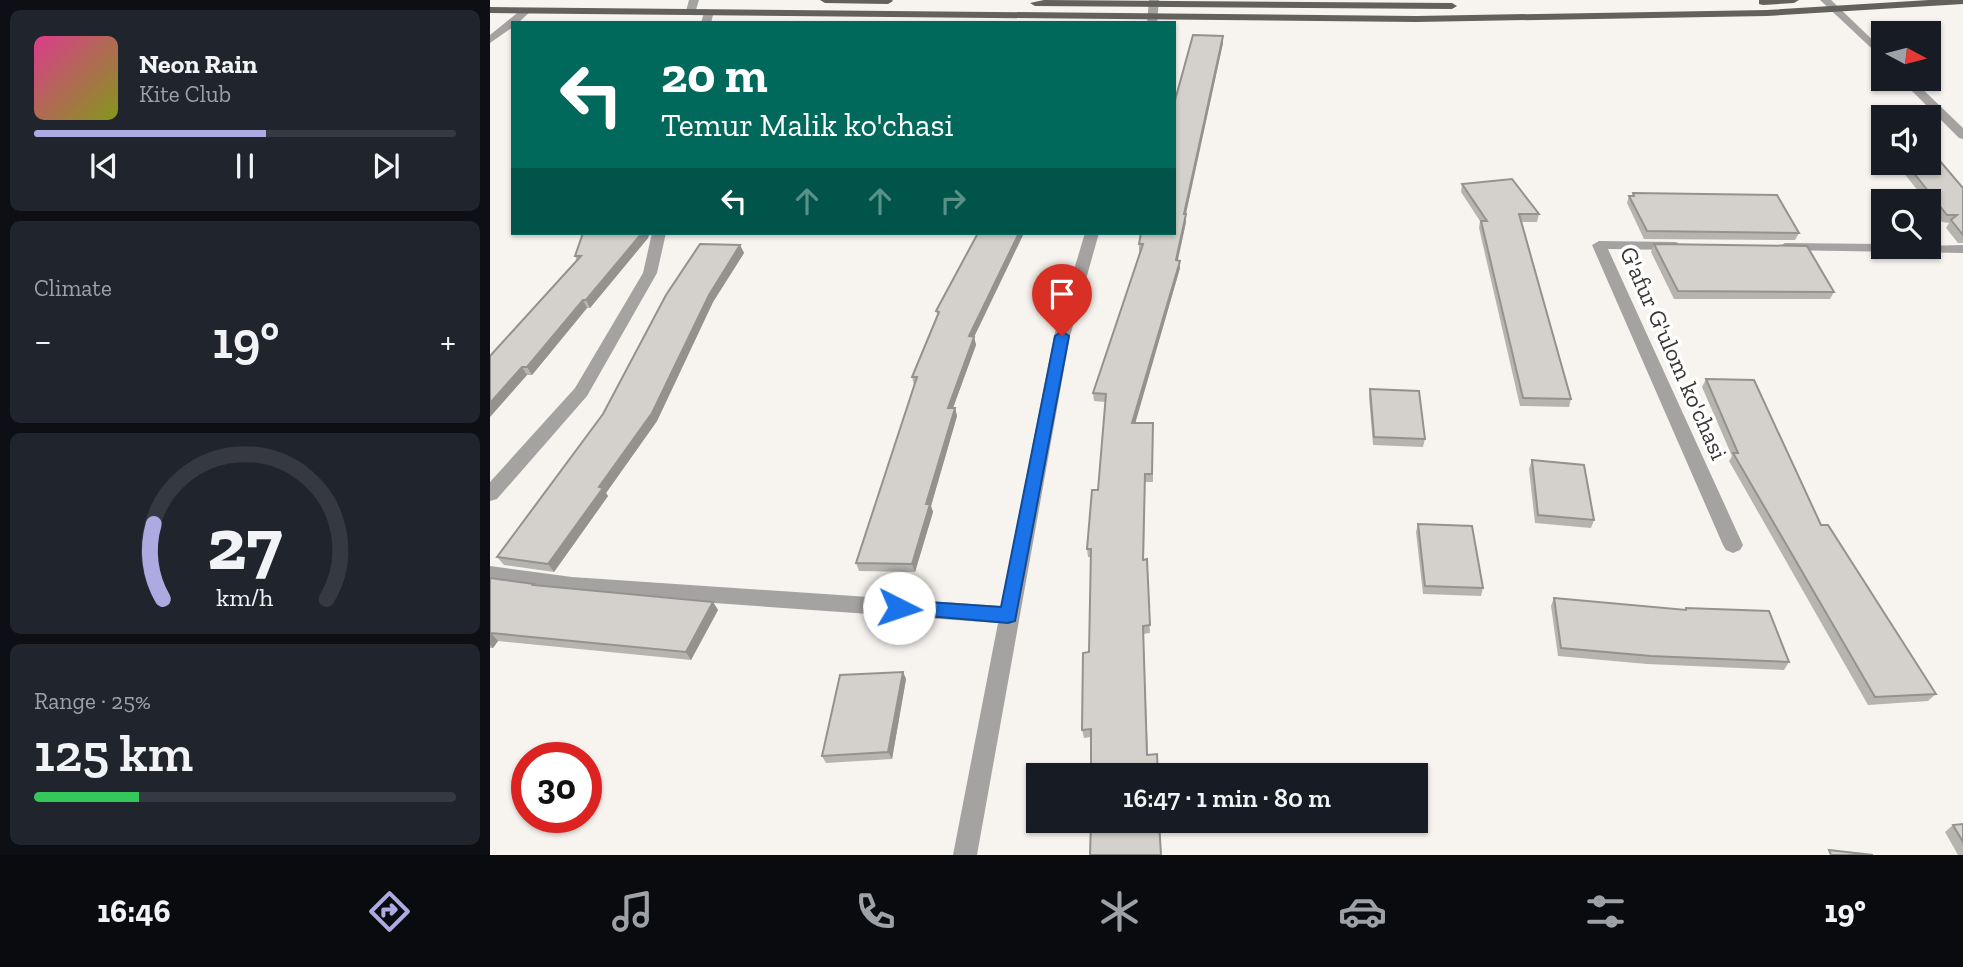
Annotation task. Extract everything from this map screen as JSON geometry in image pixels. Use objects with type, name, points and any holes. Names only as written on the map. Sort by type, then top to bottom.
[{"type":"main road","points":[[825,0],[894,1]]},
{"type":"main road","points":[[1017,2],[1436,7],[1656,5],[1794,0]]},
{"type":"main road","points":[[490,10],[692,5],[708,17],[1153,20],[1588,18],[1838,11],[1963,1]]},
{"type":"street","points":[[1825,0],[1871,43]]},
{"type":"street","points":[[1153,20],[1154,2]]},
{"type":"street","points":[[513,21],[526,10]]},
{"type":"street","points":[[490,40],[511,22]]},
{"type":"street","points":[[1918,91],[1963,135]]},
{"type":"street","points":[[490,494],[581,392],[650,273],[659,235]]},
{"type":"street","points":[[965,855],[1062,336],[1091,235]]},
{"type":"street","name":"G'afur G'ulom ko'chasi","points":[[1697,246],[1599,245],[1733,545]]},
{"type":"street","points":[[1767,247],[1963,249]]},
{"type":"street","points":[[490,574],[572,585],[1008,615]]},
{"type":"building","points":[[1193,35],[1223,36],[1184,214],[1176,260],[1180,261],[1132,423],[1153,423],[1152,474],[1145,474],[1143,560],[1147,559],[1150,625],[1143,626],[1147,755],[1157,754],[1157,763],[1091,763],[1091,729],[1082,730],[1083,653],[1089,652],[1091,549],[1087,549],[1092,490],[1098,490],[1106,394],[1093,393],[1143,244],[1139,244],[1141,235],[1176,235],[1176,97]]},
{"type":"building","points":[[1941,162],[1963,188],[1963,235],[1951,220],[1957,215],[1947,215],[1941,207],[1941,189],[1926,189],[1915,175],[1941,175]]},
{"type":"building","points":[[1512,179],[1539,214],[1519,214],[1571,399],[1523,398],[1481,221],[1487,221],[1462,184]]},
{"type":"building","points":[[1633,193],[1777,195],[1799,233],[1647,231],[1629,196],[1634,196]]},
{"type":"building","points":[[582,235],[640,235],[527,367],[522,367],[490,403],[490,356],[581,256],[575,256]]},
{"type":"building","points":[[977,235],[1018,235],[969,336],[974,337],[948,408],[955,408],[926,504],[930,504],[912,564],[856,563],[917,377],[912,377],[939,312],[936,311]]},
{"type":"building","points":[[700,244],[740,245],[709,295],[652,413],[599,487],[603,488],[548,564],[497,557],[603,414],[666,295]]},
{"type":"building","points":[[1654,244],[1807,246],[1834,292],[1678,291]]},
{"type":"building","points":[[1706,379],[1754,380],[1821,525],[1828,525],[1936,694],[1875,697],[1733,453],[1738,453]]},
{"type":"building","points":[[1370,389],[1419,391],[1425,439],[1374,437]]},
{"type":"building","points":[[1532,460],[1584,465],[1594,520],[1538,515]]},
{"type":"building","points":[[1418,524],[1472,526],[1483,588],[1425,586]]},
{"type":"building","points":[[490,578],[533,585],[713,602],[686,652],[490,635]]},
{"type":"building","points":[[1554,598],[1686,610],[1769,611],[1789,662],[1651,656],[1561,648]]},
{"type":"building","points":[[903,672],[888,752],[822,756],[840,675]]},
{"type":"building","points":[[1963,824],[1963,842],[1953,825]]},
{"type":"building","points":[[1091,833],[1160,833],[1161,855],[1090,855]]},
{"type":"building","points":[[1829,850],[1873,855],[1831,855]]},
{"type":"route","points":[[899,608],[1008,615],[1062,336]]}]
